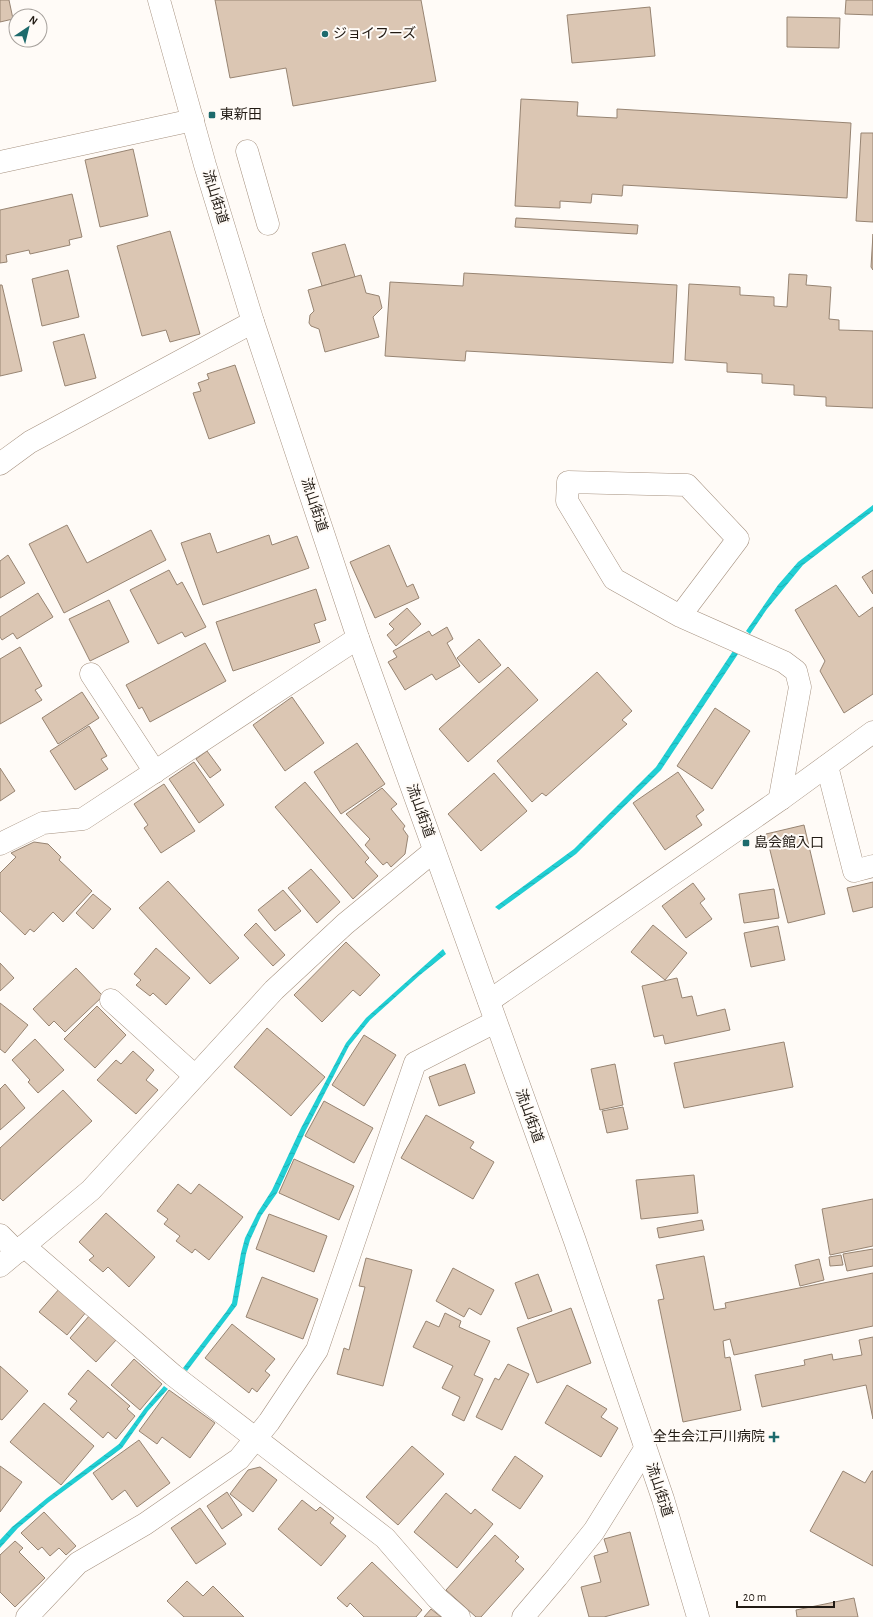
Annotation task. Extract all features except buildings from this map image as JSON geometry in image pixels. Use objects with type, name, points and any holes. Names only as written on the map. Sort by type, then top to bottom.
[{"type":"street","name":"流山街道","points":[[159,0],[253,322],[358,638],[575,1241],[663,1499],[698,1617]]},
{"type":"street","points":[[0,162],[193,120]]},
{"type":"street","points":[[247,151],[268,224]]},
{"type":"street","points":[[0,464],[30,442],[253,322]]},
{"type":"street","points":[[680,616],[738,539],[687,485],[568,482],[567,501],[614,579],[680,616],[784,662],[796,671],[800,686],[780,797],[781,799]]},
{"type":"street","points":[[0,844],[43,823],[83,820],[358,638]]},
{"type":"street","points":[[91,674],[155,772]]},
{"type":"street","points":[[489,1001],[781,799],[873,732]]},
{"type":"street","points":[[826,766],[854,871],[873,866]]},
{"type":"street","points":[[0,1266],[90,1190],[274,990],[345,924],[434,851]]},
{"type":"street","points":[[111,1000],[194,1076]]},
{"type":"street","points":[[27,1617],[78,1563],[146,1524],[239,1459],[269,1422],[317,1350],[415,1063],[495,1022]]},
{"type":"street","points":[[0,1235],[21,1249],[173,1375],[384,1538],[437,1598],[459,1617]]},
{"type":"street","points":[[522,1617],[594,1531],[645,1449]]},
{"type":"water","points":[[873,505],[873,511],[803,565],[767,609],[750,634],[746,631],[778,585],[798,562]]},
{"type":"water","points":[[733,651],[738,654],[661,770],[576,854],[499,910],[495,907],[574,849],[656,767]]},
{"type":"water","points":[[443,949],[446,954],[370,1020],[349,1046],[306,1130],[277,1193],[261,1216],[250,1240],[237,1305],[187,1371],[183,1368],[232,1303],[245,1238],[258,1212],[272,1190],[301,1128],[346,1043],[366,1018]]},
{"type":"water","points":[[164,1386],[168,1389],[148,1411],[122,1448],[49,1502],[18,1528],[0,1548],[0,1540],[12,1527],[47,1498],[119,1444],[145,1408]]},
{"type":"place","name":"ジョイフーズ","points":[[325,34]]},
{"type":"place","name":"東新田","points":[[212,115]]},
{"type":"place","name":"島会館入口","points":[[746,843]]},
{"type":"place","name":"全生会江戸川病院","points":[[774,1437]]}]
